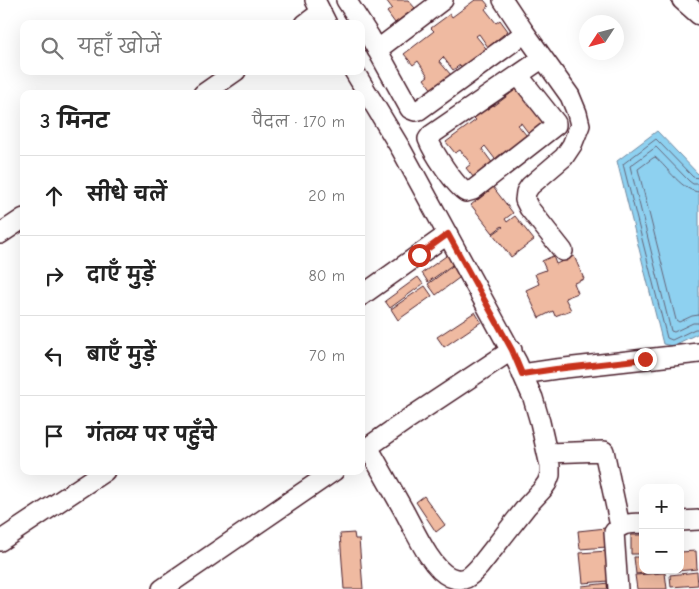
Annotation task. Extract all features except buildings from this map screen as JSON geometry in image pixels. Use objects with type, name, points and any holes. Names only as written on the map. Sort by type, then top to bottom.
[{"type":"street","points":[[346,0],[358,20]]},
{"type":"street","points":[[377,50],[444,0]]},
{"type":"street","points":[[505,0],[525,33],[570,96],[580,125],[572,146],[564,157],[530,186],[526,192],[529,208],[564,251]]},
{"type":"street","points":[[682,0],[699,16]]},
{"type":"street","points":[[310,20],[321,12]]},
{"type":"street","points":[[365,31],[410,109],[415,111],[525,33]]},
{"type":"street","points":[[518,75],[556,125],[473,190],[466,192],[461,189],[438,158],[428,139],[431,135],[542,58]]},
{"type":"street","points":[[209,90],[230,75]]},
{"type":"street","points":[[356,75],[401,149],[512,350],[533,398],[548,453],[550,475],[542,490],[470,576],[464,580],[449,577],[433,561],[365,449],[408,418],[512,350]]},
{"type":"street","points":[[0,234],[20,221]]},
{"type":"street","points":[[365,293],[448,234]]},
{"type":"street","points":[[522,374],[699,352]]},
{"type":"street","points":[[548,453],[604,452],[620,526]]},
{"type":"street","points":[[0,542],[98,475]]},
{"type":"street","points":[[162,589],[328,475]]},
{"type":"street","points":[[684,521],[699,520]]},
{"type":"street","points":[[618,589],[614,532],[623,524],[639,523]]},
{"type":"water","points":[[657,131],[699,175],[699,333],[672,346],[663,344],[617,161]]},
{"type":"route","points":[[419,255],[448,234],[512,350],[522,374],[645,359]]}]
